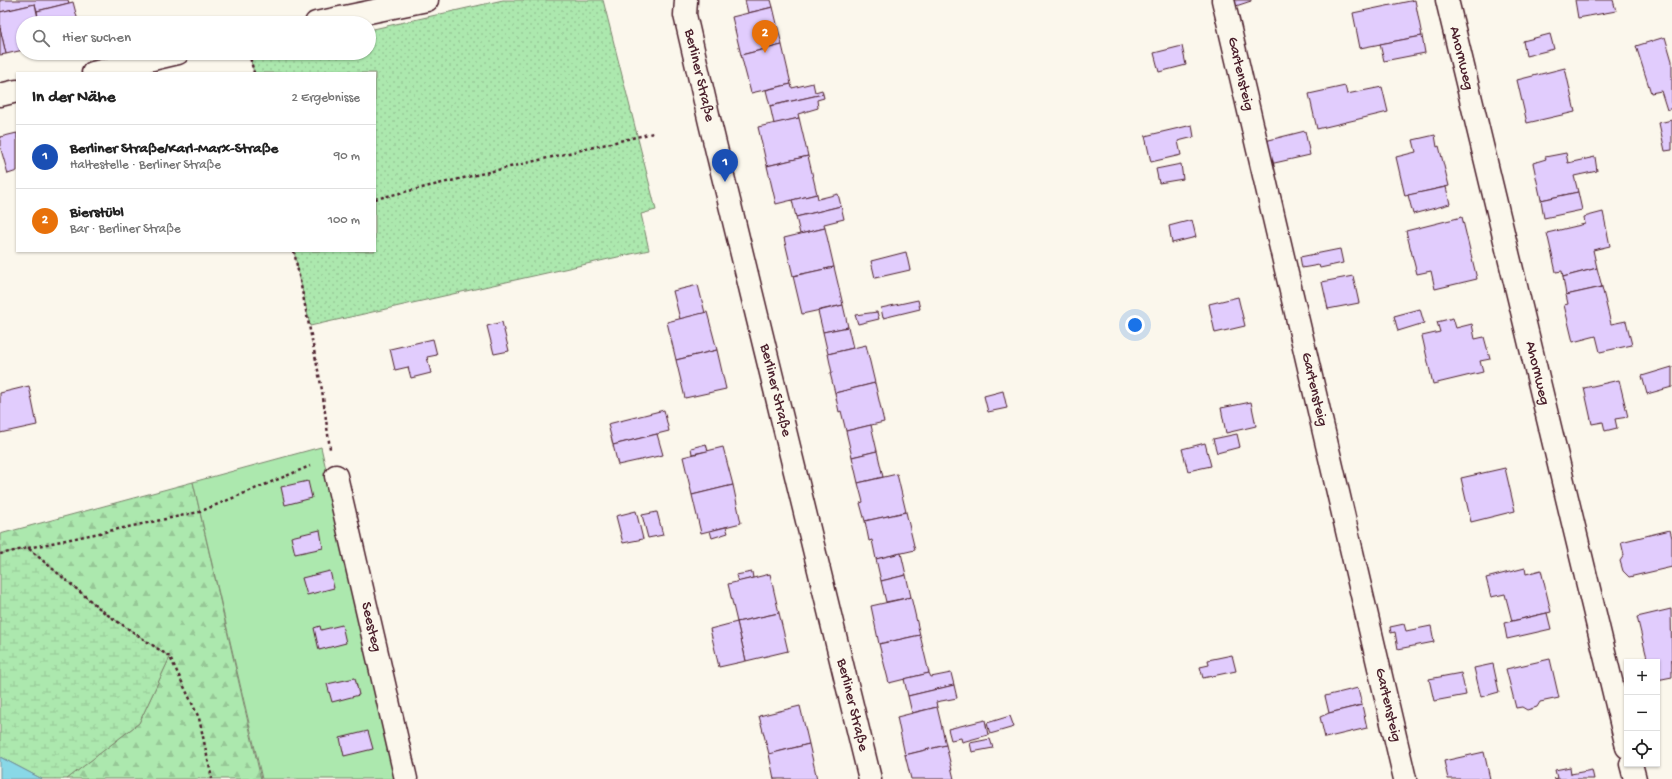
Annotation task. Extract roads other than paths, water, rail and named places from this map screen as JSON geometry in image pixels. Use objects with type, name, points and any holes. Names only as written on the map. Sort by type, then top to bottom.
[{"type":"street","points":[[350,16],[427,0]]},
{"type":"street","name":"Berliner Straße","points":[[686,0],[685,14],[710,123],[870,779]]},
{"type":"street","name":"Gartensteig","points":[[1224,0],[1405,779]]},
{"type":"street","name":"Ahornweg","points":[[1447,0],[1624,735]]},
{"type":"street","points":[[97,72],[148,60]]},
{"type":"street","points":[[0,95],[16,91]]},
{"type":"street","name":"Seesteg","points":[[336,476],[406,779]]},
{"type":"street","points":[[1632,767],[1635,779]]},
{"type":"water","points":[[0,757],[42,779],[0,779]]},
{"type":"place","name":"Bierstübl","points":[[765,53]]},
{"type":"place","name":"Berliner Straße/Karl-Marx-Straße","points":[[725,182]]}]
